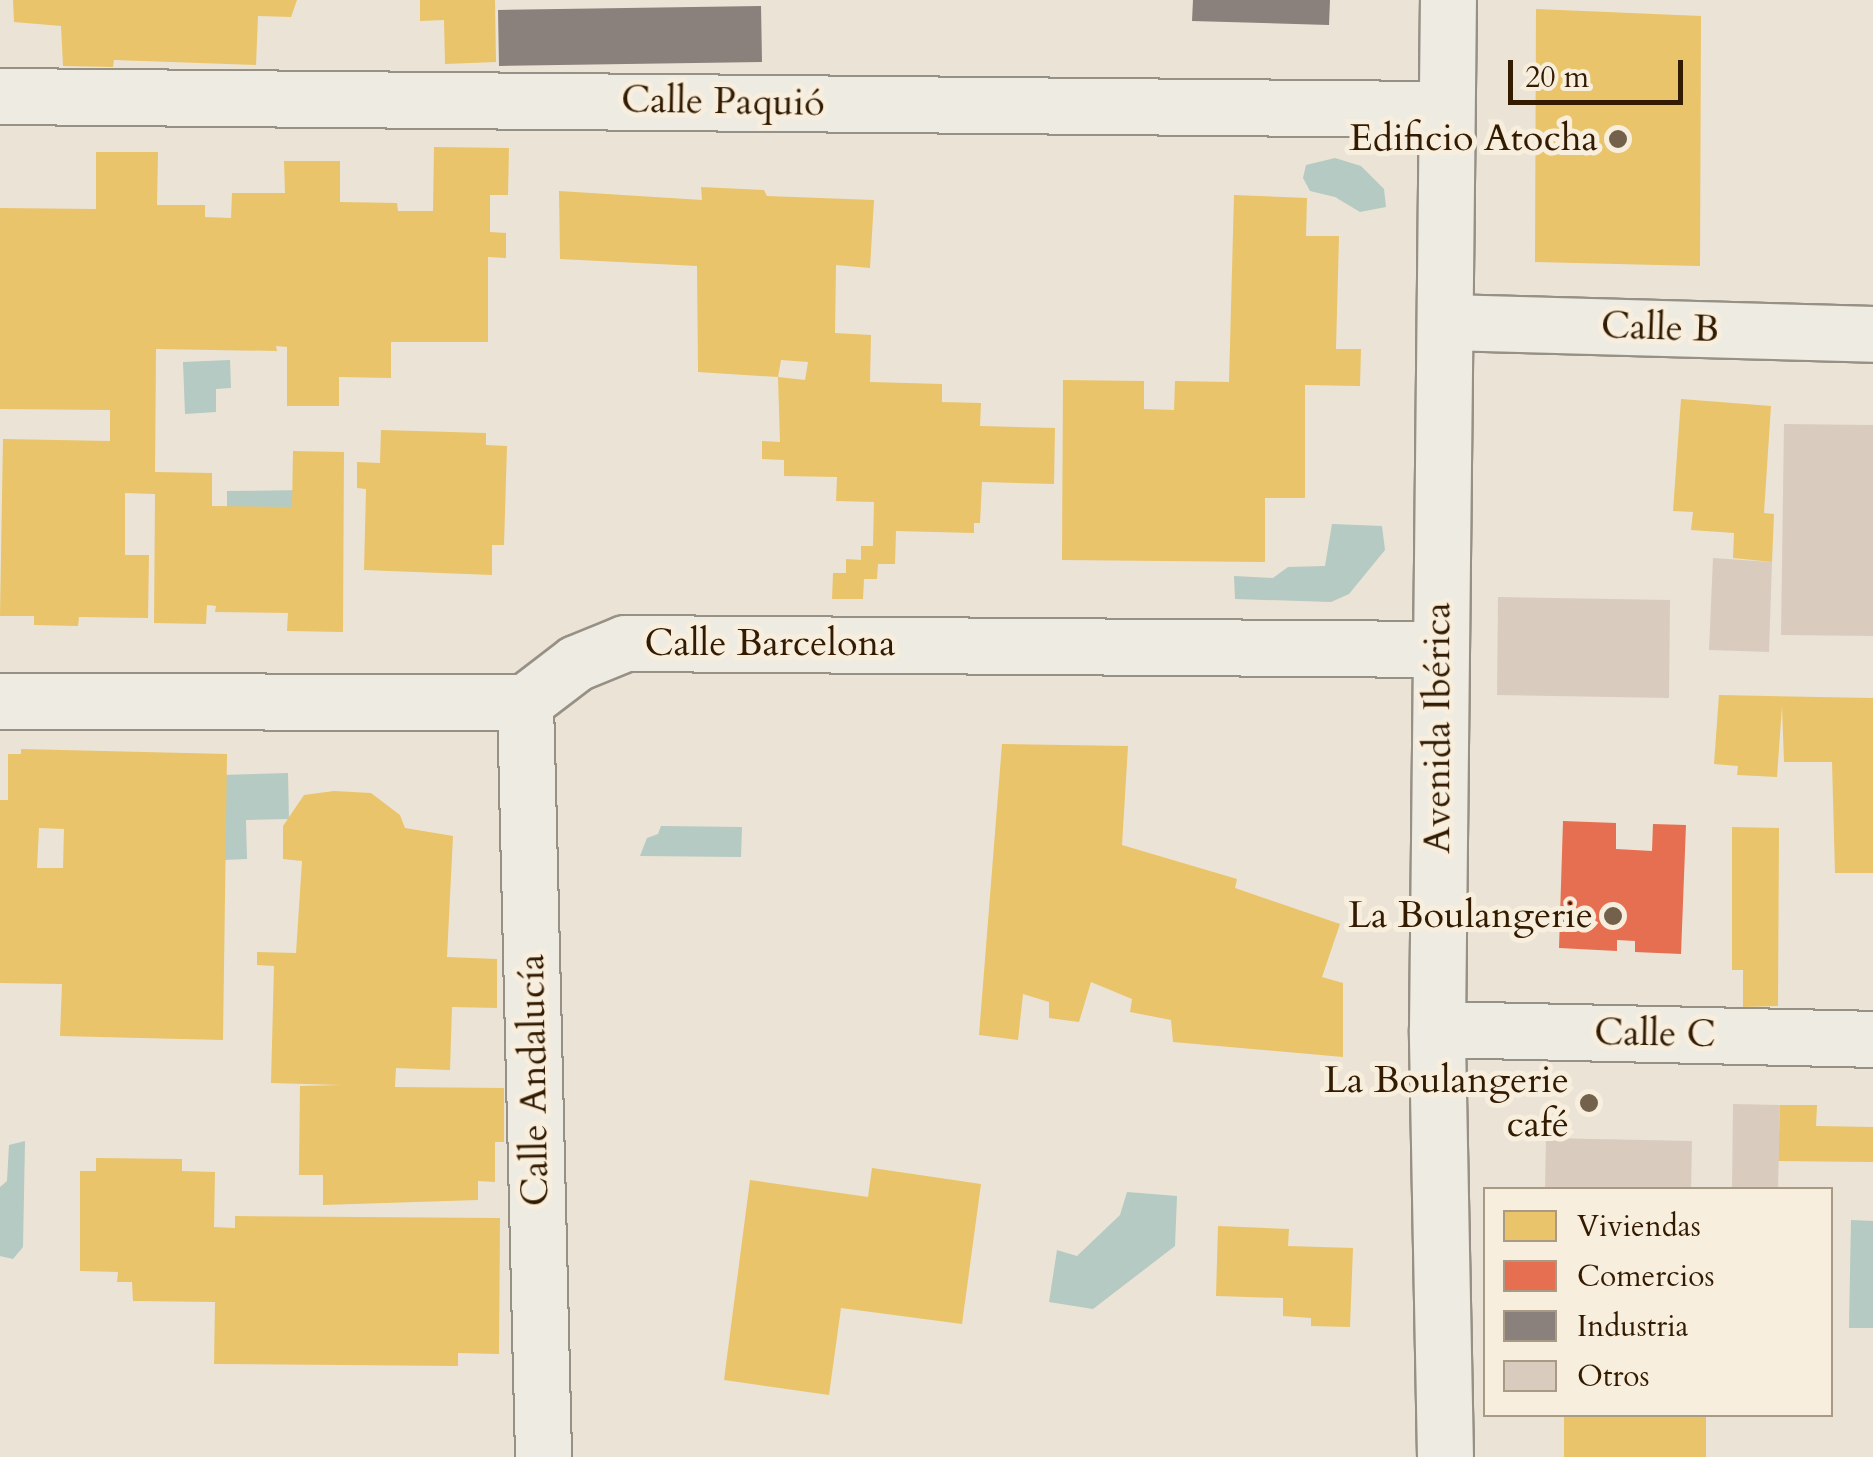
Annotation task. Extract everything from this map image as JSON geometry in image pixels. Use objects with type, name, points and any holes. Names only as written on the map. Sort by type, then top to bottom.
[{"type":"street","name":"Avenida Ibérica","points":[[1446,1457],[1437,1029],[1438,649],[1448,322],[1448,0]]},
{"type":"street","name":"Calle Paquió","points":[[0,96],[1446,109]]},
{"type":"street","name":"Calle B","points":[[1448,322],[1873,334]]},
{"type":"street","name":"Calle Barcelona","points":[[525,702],[576,663],[625,642],[1438,649]]},
{"type":"street","points":[[0,701],[525,702]]},
{"type":"street","name":"Calle Andalucía","points":[[525,702],[543,1457]]},
{"type":"street","name":"Calle C","points":[[1437,1029],[1873,1040]]},
{"type":"water","points":[[1335,158],[1361,166],[1384,189],[1386,207],[1360,212],[1335,197],[1310,191],[1303,178],[1306,165]]},
{"type":"water","points":[[230,360],[231,388],[216,389],[216,412],[185,414],[183,362]]},
{"type":"water","points":[[306,490],[307,512],[227,514],[227,491]]},
{"type":"water","points":[[1332,524],[1382,526],[1385,550],[1349,594],[1331,602],[1235,599],[1234,576],[1273,578],[1288,567],[1325,566]]},
{"type":"water","points":[[288,773],[289,819],[246,820],[247,859],[224,860],[221,775]]},
{"type":"water","points":[[661,826],[742,827],[741,857],[640,856],[647,838],[658,834]]},
{"type":"water","points":[[25,1141],[23,1247],[13,1259],[0,1256],[0,1187],[7,1181],[9,1145]]},
{"type":"water","points":[[1127,1192],[1177,1196],[1175,1246],[1093,1309],[1049,1302],[1057,1250],[1077,1256],[1120,1215]]},
{"type":"water","points":[[1851,1220],[1873,1221],[1873,1328],[1849,1328]]},
{"type":"building: Viviendas","points":[[13,0],[297,0],[291,17],[258,16],[256,65],[114,60],[113,67],[63,66],[61,26],[14,22]]},
{"type":"building: Viviendas","points":[[420,0],[495,0],[496,62],[445,64],[444,20],[420,21]]},
{"type":"building: Viviendas","name":"Edificio Atocha","points":[[1536,9],[1701,16],[1700,266],[1535,262]]},
{"type":"building: Viviendas","points":[[434,147],[509,148],[508,195],[490,195],[490,232],[506,233],[506,258],[488,257],[488,342],[391,342],[391,378],[339,377],[339,406],[287,406],[287,347],[276,346],[277,351],[156,349],[155,472],[212,473],[212,506],[292,507],[293,451],[344,452],[343,632],[287,631],[288,613],[215,612],[216,606],[207,605],[206,624],[154,623],[155,494],[125,493],[125,555],[149,555],[148,618],[79,617],[78,626],[34,625],[34,616],[0,616],[3,439],[110,441],[110,410],[0,409],[0,208],[96,209],[96,152],[158,152],[157,205],[205,205],[205,217],[231,218],[232,193],[285,193],[284,161],[340,161],[340,202],[397,203],[398,211],[433,211]]},
{"type":"building: Viviendas","points":[[701,187],[764,190],[767,196],[874,200],[870,268],[836,265],[835,333],[871,335],[870,382],[942,384],[942,402],[981,403],[980,426],[1055,428],[1054,484],[982,482],[980,523],[974,523],[974,533],[896,531],[895,564],[878,564],[877,579],[864,579],[863,599],[832,599],[833,573],[846,573],[846,559],[861,560],[861,546],[873,546],[874,502],[836,501],[837,477],[784,476],[784,460],[762,459],[762,441],[780,442],[778,377],[698,372],[697,266],[560,259],[559,191],[702,200]],"holes":[[[781,360],[808,362],[805,380],[778,377]]]},
{"type":"building: Viviendas","points":[[1234,195],[1307,198],[1306,236],[1339,236],[1336,349],[1361,349],[1360,386],[1305,385],[1305,498],[1265,498],[1265,562],[1062,560],[1063,380],[1144,381],[1144,409],[1174,410],[1175,381],[1229,382]]},
{"type":"building: Viviendas","points":[[1681,399],[1771,406],[1764,513],[1774,514],[1772,562],[1733,558],[1734,533],[1691,530],[1693,512],[1673,511]]},
{"type":"building: Viviendas","points":[[381,430],[486,433],[486,445],[507,446],[504,545],[492,545],[492,575],[364,570],[366,489],[357,488],[357,462],[380,463]]},
{"type":"building: Viviendas","points":[[1719,695],[1873,698],[1873,873],[1835,873],[1832,762],[1784,762],[1782,706],[1777,777],[1737,775],[1738,766],[1714,764]]},
{"type":"building: Viviendas","points":[[1002,744],[1128,746],[1122,845],[1237,879],[1235,888],[1340,924],[1322,977],[1343,983],[1343,1057],[1173,1042],[1171,1020],[1130,1012],[1132,999],[1091,982],[1079,1022],[1049,1018],[1049,1002],[1023,994],[1018,1040],[979,1035]]},
{"type":"building: Viviendas","points":[[21,749],[227,754],[223,1040],[60,1036],[62,984],[0,983],[0,800],[8,800],[8,754],[21,754]],"holes":[[[39,828],[64,829],[63,868],[37,868]]]},
{"type":"building: Viviendas","points":[[334,791],[371,793],[400,815],[405,828],[453,836],[447,957],[497,959],[497,1008],[452,1007],[450,1070],[396,1068],[395,1087],[504,1088],[504,1142],[495,1142],[495,1182],[478,1181],[478,1200],[323,1205],[323,1175],[299,1175],[300,1086],[341,1085],[271,1083],[274,966],[257,965],[257,952],[296,953],[302,861],[283,859],[283,826],[304,795]]},
{"type":"building: Viviendas","points":[[1732,827],[1779,828],[1778,1006],[1743,1007],[1743,970],[1732,970]]},
{"type":"building: Viviendas","points":[[1780,1105],[1817,1105],[1816,1126],[1873,1127],[1873,1162],[1778,1161]]},
{"type":"building: Viviendas","points":[[96,1158],[182,1159],[182,1171],[215,1172],[214,1227],[235,1228],[235,1216],[500,1218],[499,1354],[458,1353],[458,1366],[214,1364],[215,1302],[133,1301],[132,1282],[117,1282],[118,1272],[80,1271],[80,1171],[96,1171]]},
{"type":"building: Viviendas","points":[[872,1168],[981,1184],[962,1324],[841,1308],[829,1395],[724,1380],[750,1180],[868,1197]]},
{"type":"building: Viviendas","points":[[1218,1226],[1289,1229],[1288,1246],[1353,1248],[1350,1327],[1311,1326],[1311,1318],[1283,1316],[1283,1298],[1216,1296]]},
{"type":"building: Viviendas","points":[[1564,1417],[1706,1417],[1706,1457],[1564,1457]]},
{"type":"building: Comercios","points":[[1563,821],[1616,823],[1616,849],[1652,851],[1653,824],[1686,825],[1681,954],[1635,952],[1635,941],[1617,940],[1617,951],[1559,948]]},
{"type":"building: Industria","points":[[1193,0],[1330,0],[1329,25],[1192,21]]},
{"type":"building: Industria","points":[[761,6],[762,62],[499,66],[498,10]]},
{"type":"building: Otros","points":[[1784,424],[1873,425],[1873,636],[1781,635]]},
{"type":"building: Otros","points":[[1713,558],[1772,562],[1769,652],[1709,650]]},
{"type":"building: Otros","points":[[1498,597],[1670,600],[1669,698],[1497,695]]},
{"type":"building: Otros","points":[[1733,1104],[1780,1105],[1778,1187],[1732,1187]]},
{"type":"building: Otros","points":[[1546,1138],[1692,1141],[1691,1187],[1545,1187]]},
{"type":"place","name":"Edificio Atocha","points":[[1618,139]]},
{"type":"place","name":"La Boulangerie","points":[[1613,916]]},
{"type":"place","name":"La Boulangerie café","points":[[1589,1103]]}]
